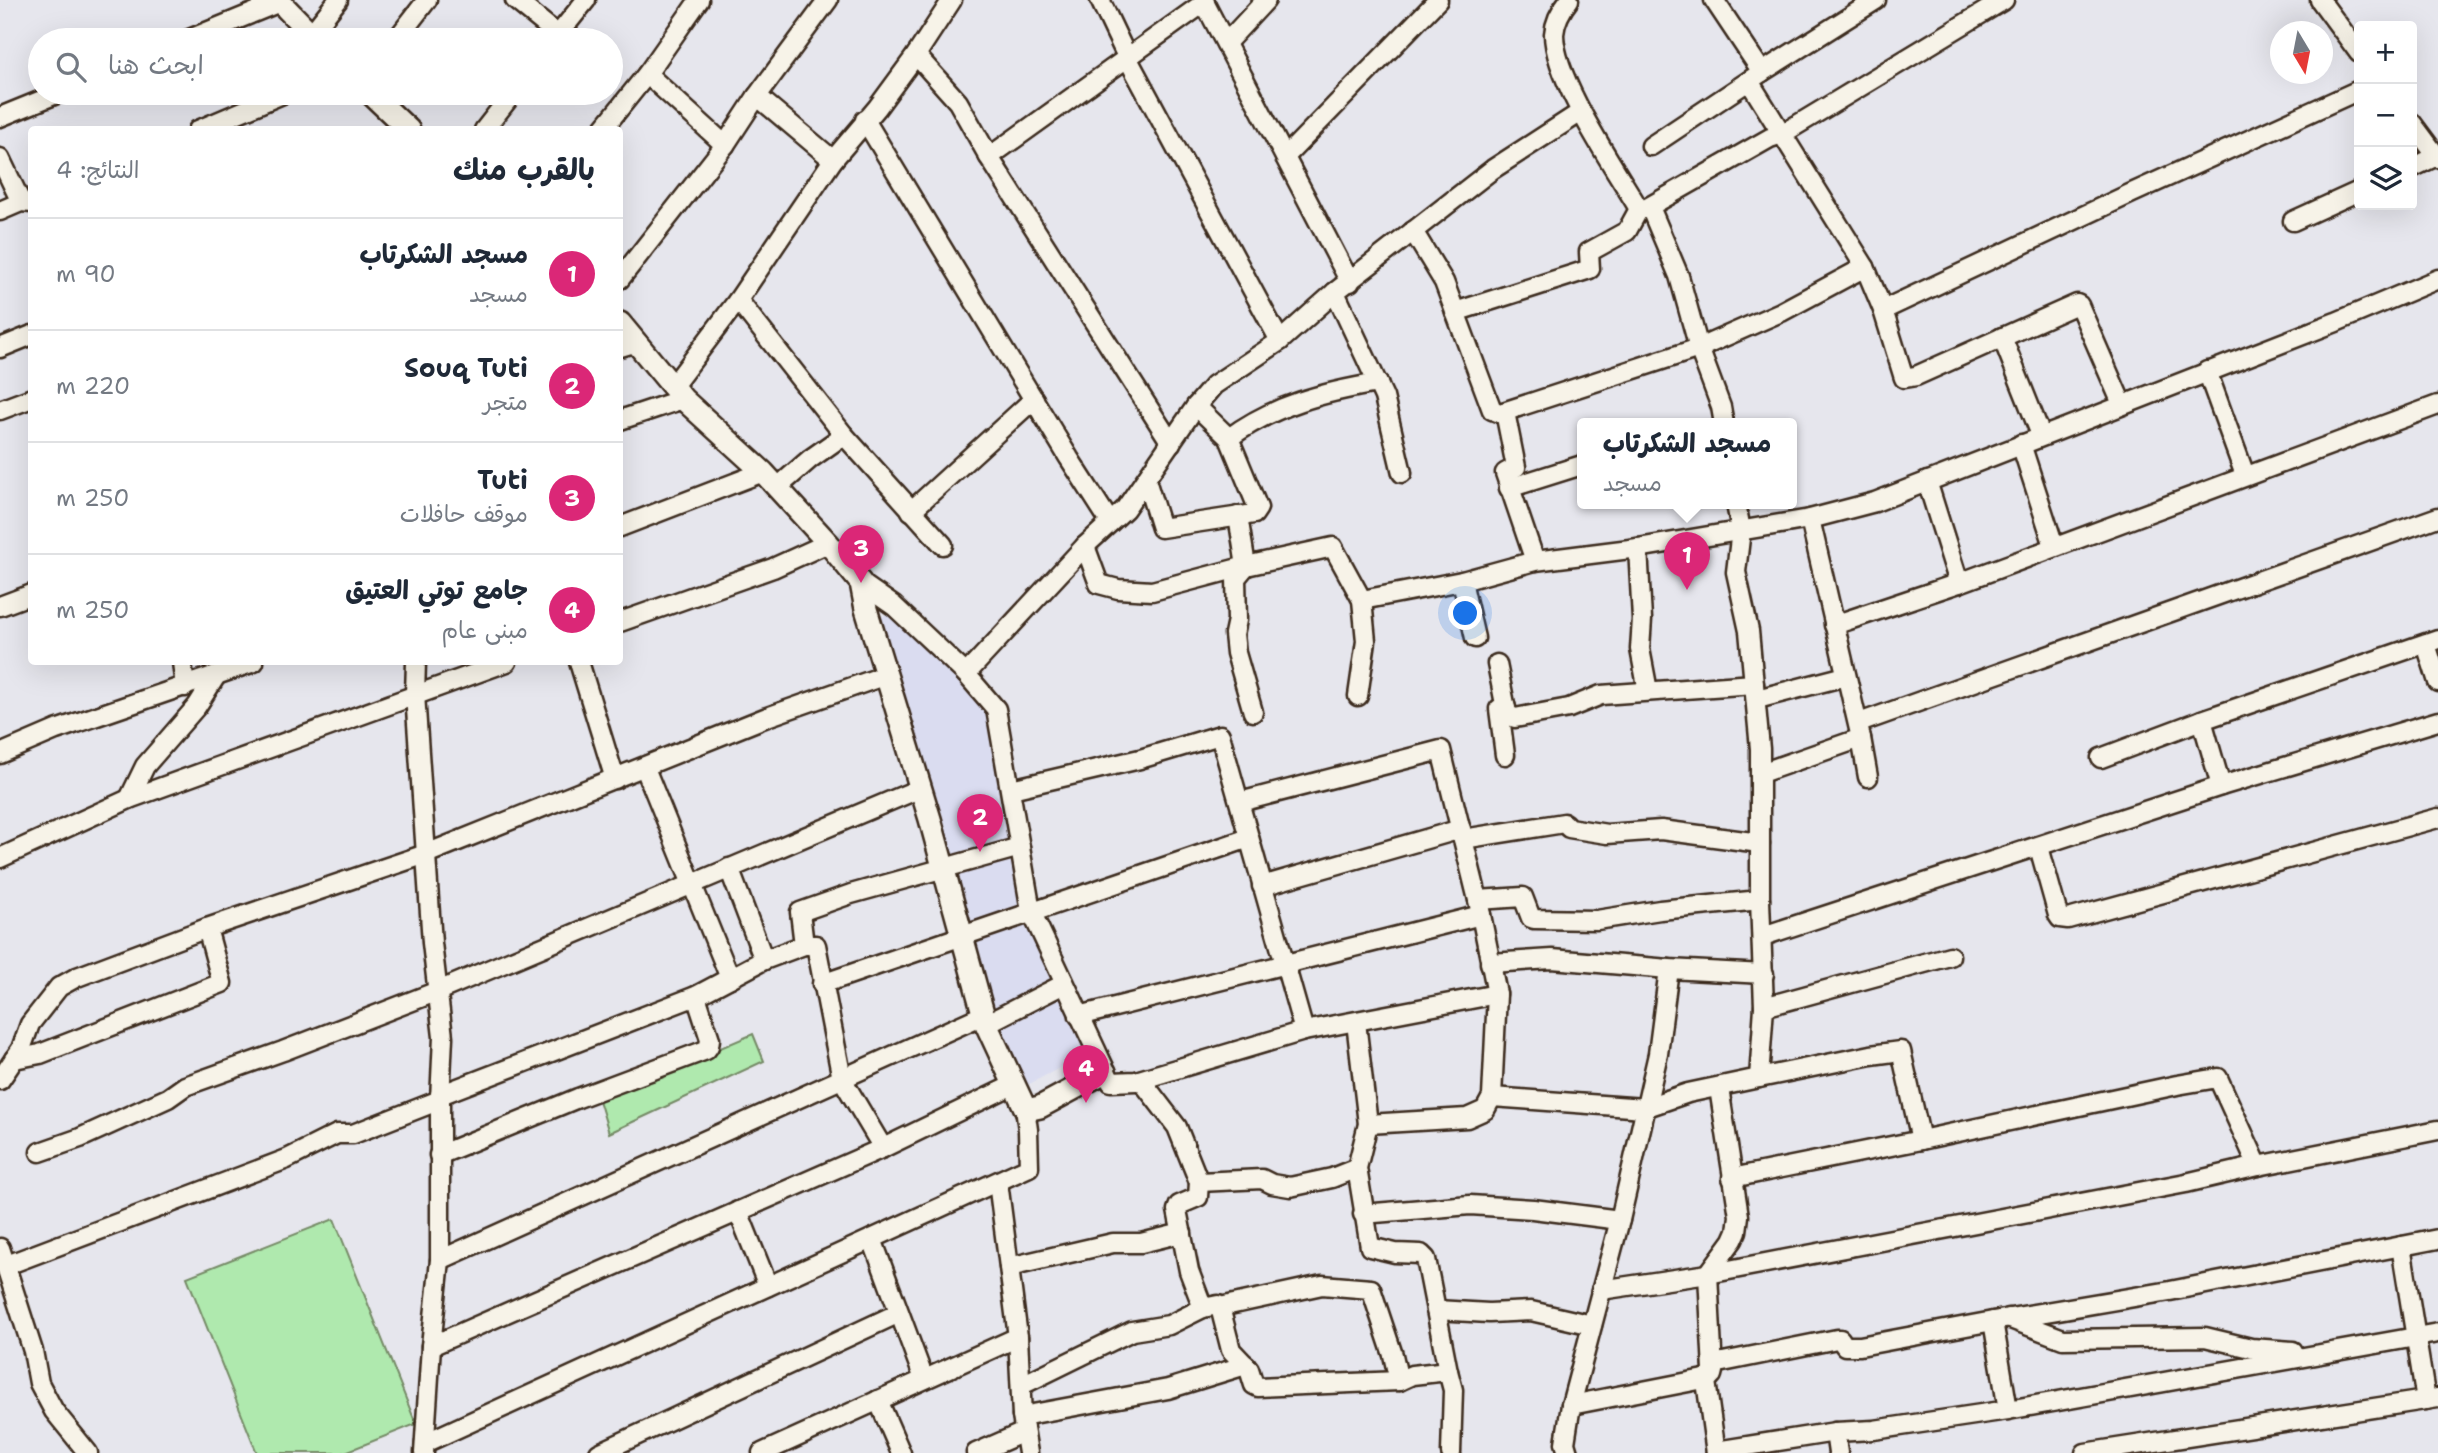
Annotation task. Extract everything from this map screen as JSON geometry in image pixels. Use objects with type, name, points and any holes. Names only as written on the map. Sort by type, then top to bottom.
[{"type":"street","points":[[320,28],[338,0]]},
{"type":"street","points":[[405,28],[427,0]]},
{"type":"street","points":[[515,0],[545,28]]},
{"type":"street","points":[[564,28],[586,0]]},
{"type":"street","points":[[623,103],[699,0]]},
{"type":"street","points":[[623,275],[725,145],[757,96],[828,0]]},
{"type":"street","points":[[623,419],[678,393],[834,160],[877,108],[952,0]]},
{"type":"street","points":[[1100,0],[1128,59],[1280,341]]},
{"type":"street","points":[[1226,43],[1266,0]]},
{"type":"street","points":[[1285,157],[1437,0]]},
{"type":"street","points":[[1569,0],[1559,12],[1554,33],[1558,56],[1581,112],[1644,208],[1679,276],[1699,348],[1723,418]]},
{"type":"street","points":[[1714,0],[1782,134],[1865,267],[1883,310],[1904,378],[1916,376],[2074,304],[2080,305],[2122,404]]},
{"type":"street","points":[[1651,146],[1876,0]]},
{"type":"street","points":[[1455,312],[1590,269],[1589,252],[1627,231],[1644,208],[1770,138],[1782,134],[2004,0]]},
{"type":"street","points":[[2320,0],[2354,46]]},
{"type":"street","points":[[215,28],[279,1],[305,28]]},
{"type":"street","points":[[989,158],[1204,1],[1285,157],[1343,287],[1384,397],[1402,472]]},
{"type":"street","points":[[916,55],[958,102],[989,158],[1171,443]]},
{"type":"street","points":[[647,74],[725,145]]},
{"type":"street","points":[[1883,310],[2354,92]]},
{"type":"street","points":[[757,96],[834,160]]},
{"type":"street","points":[[0,117],[30,105]]},
{"type":"street","points":[[207,126],[257,105]]},
{"type":"street","points":[[383,105],[405,126]]},
{"type":"street","points":[[487,126],[504,105]]},
{"type":"street","points":[[604,126],[622,105]]},
{"type":"street","points":[[966,674],[1085,547],[1125,509],[1214,384],[1280,341],[1343,287],[1493,169],[1581,112]]},
{"type":"street","points":[[865,120],[1110,522]]},
{"type":"street","points":[[2417,130],[2437,157],[2417,165]]},
{"type":"street","points":[[0,158],[26,202],[0,212]]},
{"type":"street","points":[[2294,221],[2354,193]]},
{"type":"street","points":[[1413,231],[1444,282],[1492,410],[1500,413],[1699,348],[1781,312],[1865,267]]},
{"type":"street","points":[[1362,600],[1462,581],[1535,561],[1638,548],[1810,519],[1875,502],[2336,322],[2438,279]]},
{"type":"street","points":[[738,300],[844,435],[943,545]]},
{"type":"street","points":[[0,348],[28,337]]},
{"type":"street","points":[[2002,337],[2041,435]]},
{"type":"street","points":[[628,344],[778,487],[861,583],[894,606],[966,674],[996,709],[1031,911],[1111,1082],[1141,1080],[1304,1031],[1497,994]]},
{"type":"street","points":[[2207,371],[2245,475]]},
{"type":"street","points":[[1229,438],[1246,426],[1304,399],[1378,383]]},
{"type":"street","points":[[911,511],[1034,399]]},
{"type":"street","points":[[0,410],[28,400]]},
{"type":"street","points":[[1834,625],[1959,583],[2438,405]]},
{"type":"street","points":[[1146,480],[1161,528],[1254,514],[1258,508],[1229,438],[1196,406]]},
{"type":"street","points":[[1505,412],[1516,467],[1505,472],[1535,561]]},
{"type":"street","points":[[778,487],[810,459],[844,435]]},
{"type":"street","points":[[2021,444],[2054,546]]},
{"type":"street","points":[[1509,488],[1577,468]]},
{"type":"street","points":[[623,526],[763,472]]},
{"type":"street","points":[[1927,481],[1959,583]]},
{"type":"street","points":[[1738,509],[1741,530],[1737,572],[1749,631],[1761,773],[1760,900],[1764,1006],[1759,1078]]},
{"type":"street","points":[[1238,516],[1246,566],[1236,578],[1237,620],[1234,634],[1236,653],[1253,712]]},
{"type":"street","points":[[1761,773],[1860,730],[2438,517]]},
{"type":"street","points":[[1810,519],[1860,730],[1868,778]]},
{"type":"street","points":[[623,621],[773,568],[828,543]]},
{"type":"street","points":[[1085,547],[1100,584],[1118,589],[1160,590],[1246,566],[1334,547],[1362,600],[1366,641],[1358,696]]},
{"type":"street","points":[[1638,548],[1642,619],[1640,649],[1648,691]]},
{"type":"street","points":[[1462,581],[1475,638]]},
{"type":"street","points":[[415,665],[426,854],[443,1037],[439,1155],[440,1260],[431,1346],[425,1448],[768,1286],[1029,1167],[1025,1108],[984,1019],[921,788],[868,617],[861,583]]},
{"type":"street","points":[[0,606],[28,596]]},
{"type":"street","points":[[2101,758],[2202,720],[2432,642],[2438,682]]},
{"type":"street","points":[[1497,664],[1506,708],[1510,717],[1515,718],[1569,708],[1601,695],[1648,691],[1755,692],[1846,676]]},
{"type":"street","points":[[182,665],[185,687]]},
{"type":"street","points":[[0,754],[56,730],[246,665]]},
{"type":"street","points":[[0,858],[129,799],[498,665]]},
{"type":"street","points":[[580,665],[615,779]]},
{"type":"street","points":[[0,1080],[21,1049],[30,1024],[59,987],[77,977],[207,928],[426,854],[767,717],[886,675]]},
{"type":"street","points":[[129,799],[145,766],[197,706],[216,676]]},
{"type":"street","points":[[1505,755],[1499,709],[1506,708]]},
{"type":"street","points":[[2202,720],[2221,786]]},
{"type":"street","points":[[1763,936],[2221,786],[2438,721]]},
{"type":"street","points":[[1010,789],[1140,759],[1220,735],[1304,1031]]},
{"type":"street","points":[[1240,802],[1441,750],[1497,994],[1492,1097],[1485,1110],[1466,1118],[1368,1124]]},
{"type":"street","points":[[645,768],[730,978]]},
{"type":"street","points":[[40,1152],[80,1139],[168,1098],[185,1086],[438,991],[921,788]]},
{"type":"street","points":[[2039,847],[2058,915],[2067,919],[2438,818]]},
{"type":"street","points":[[1262,886],[1462,834],[1564,823],[1569,828],[1607,834],[1661,830],[1760,843]]},
{"type":"street","points":[[822,984],[1249,838]]},
{"type":"street","points":[[804,945],[800,912],[851,894],[1020,847]]},
{"type":"street","points":[[729,868],[764,960]]},
{"type":"street","points":[[1079,1016],[1287,965],[1523,897],[1531,918],[1534,919],[1597,920],[1660,910],[1760,900]]},
{"type":"street","points":[[14,1059],[40,1054],[222,983],[207,928]]},
{"type":"street","points":[[7,1265],[288,1159],[337,1135],[353,1134],[695,996],[764,960],[804,945],[816,945],[842,1079],[883,1148]]},
{"type":"street","points":[[1764,1006],[1950,956]]},
{"type":"street","points":[[1490,963],[1552,959],[1764,974]]},
{"type":"street","points":[[1568,1453],[1565,1443],[1571,1405],[1620,1220],[1658,1054],[1669,969]]},
{"type":"street","points":[[440,1260],[842,1079],[1064,984]]},
{"type":"street","points":[[439,1155],[578,1098],[706,1050],[710,1039],[695,996]]},
{"type":"street","points":[[1356,1022],[1368,1124],[1357,1168],[1370,1247],[1395,1253],[1424,1255],[1453,1390],[1451,1453]]},
{"type":"street","points":[[1492,1097],[1644,1108],[1688,1094],[1759,1078],[1901,1051],[1921,1140]]},
{"type":"street","points":[[1025,1108],[1031,1110],[1040,1107],[1105,1072]]},
{"type":"street","points":[[1732,1178],[2218,1078],[2258,1166]]},
{"type":"street","points":[[1141,1080],[1177,1127],[1199,1182],[1198,1197],[1179,1205],[1177,1210],[1189,1271],[1212,1308],[1231,1350],[1246,1365],[1258,1387],[1399,1381],[1412,1375],[1448,1371]]},
{"type":"street","points":[[431,1346],[883,1148],[1014,1084]]},
{"type":"street","points":[[1719,1088],[1739,1216],[1737,1231],[1708,1274],[1711,1371],[1706,1381],[1716,1452],[1835,1432],[1874,1430],[2008,1410],[2438,1333]]},
{"type":"street","points":[[1601,1290],[1708,1274],[2186,1183],[2438,1130]]},
{"type":"street","points":[[1199,1182],[1262,1179],[1272,1184],[1290,1186],[1332,1178],[1357,1168]]},
{"type":"street","points":[[998,1182],[1018,1336],[1023,1424],[1028,1453]]},
{"type":"street","points":[[1363,1214],[1470,1205],[1533,1209],[1620,1220]]},
{"type":"street","points":[[738,1211],[768,1286]]},
{"type":"street","points":[[1009,1267],[1113,1243],[1141,1243],[1182,1233]]},
{"type":"street","points":[[872,1239],[924,1379]]},
{"type":"street","points":[[1571,1405],[1837,1339],[1840,1339],[1844,1346],[1860,1346],[2000,1319],[2170,1291],[2438,1239]]},
{"type":"street","points":[[2085,1453],[2432,1399],[2416,1337],[2402,1246]]},
{"type":"street","points":[[0,1248],[33,1352],[39,1383],[54,1411],[88,1453]]},
{"type":"street","points":[[1022,1385],[1132,1331],[1169,1325],[1212,1308],[1322,1285],[1371,1289],[1394,1355],[1399,1381]]},
{"type":"street","points":[[1436,1310],[1489,1313],[1531,1311],[1592,1325]]},
{"type":"street","points":[[599,1453],[900,1313]]},
{"type":"street","points":[[2000,1319],[2063,1339],[2205,1337],[2251,1348],[2321,1353]]},
{"type":"street","points":[[2000,1319],[2008,1410]]},
{"type":"street","points":[[762,1453],[1018,1336]]},
{"type":"street","points":[[976,1453],[1023,1424],[1168,1389],[1246,1365]]},
{"type":"street","points":[[878,1400],[901,1453]]},
{"type":"street","points":[[1835,1432],[1838,1453]]},
{"type":"shaded area","points":[[894,611],[993,711],[1030,911],[1093,1050],[1020,1089],[986,1019],[872,621]]},
{"type":"green space","points":[[753,1034],[764,1061],[609,1133],[599,1100]]},
{"type":"green space","points":[[334,1219],[416,1424],[343,1453],[257,1453],[187,1277]]},
{"type":"place","name":"Tuti","points":[[861,583]]},
{"type":"place","name":"مسجد الشكرتاب","points":[[1687,590]]},
{"type":"place","name":"Souq Tuti","points":[[980,852]]},
{"type":"place","name":"جامع توتي العتيق","points":[[1086,1103]]}]
